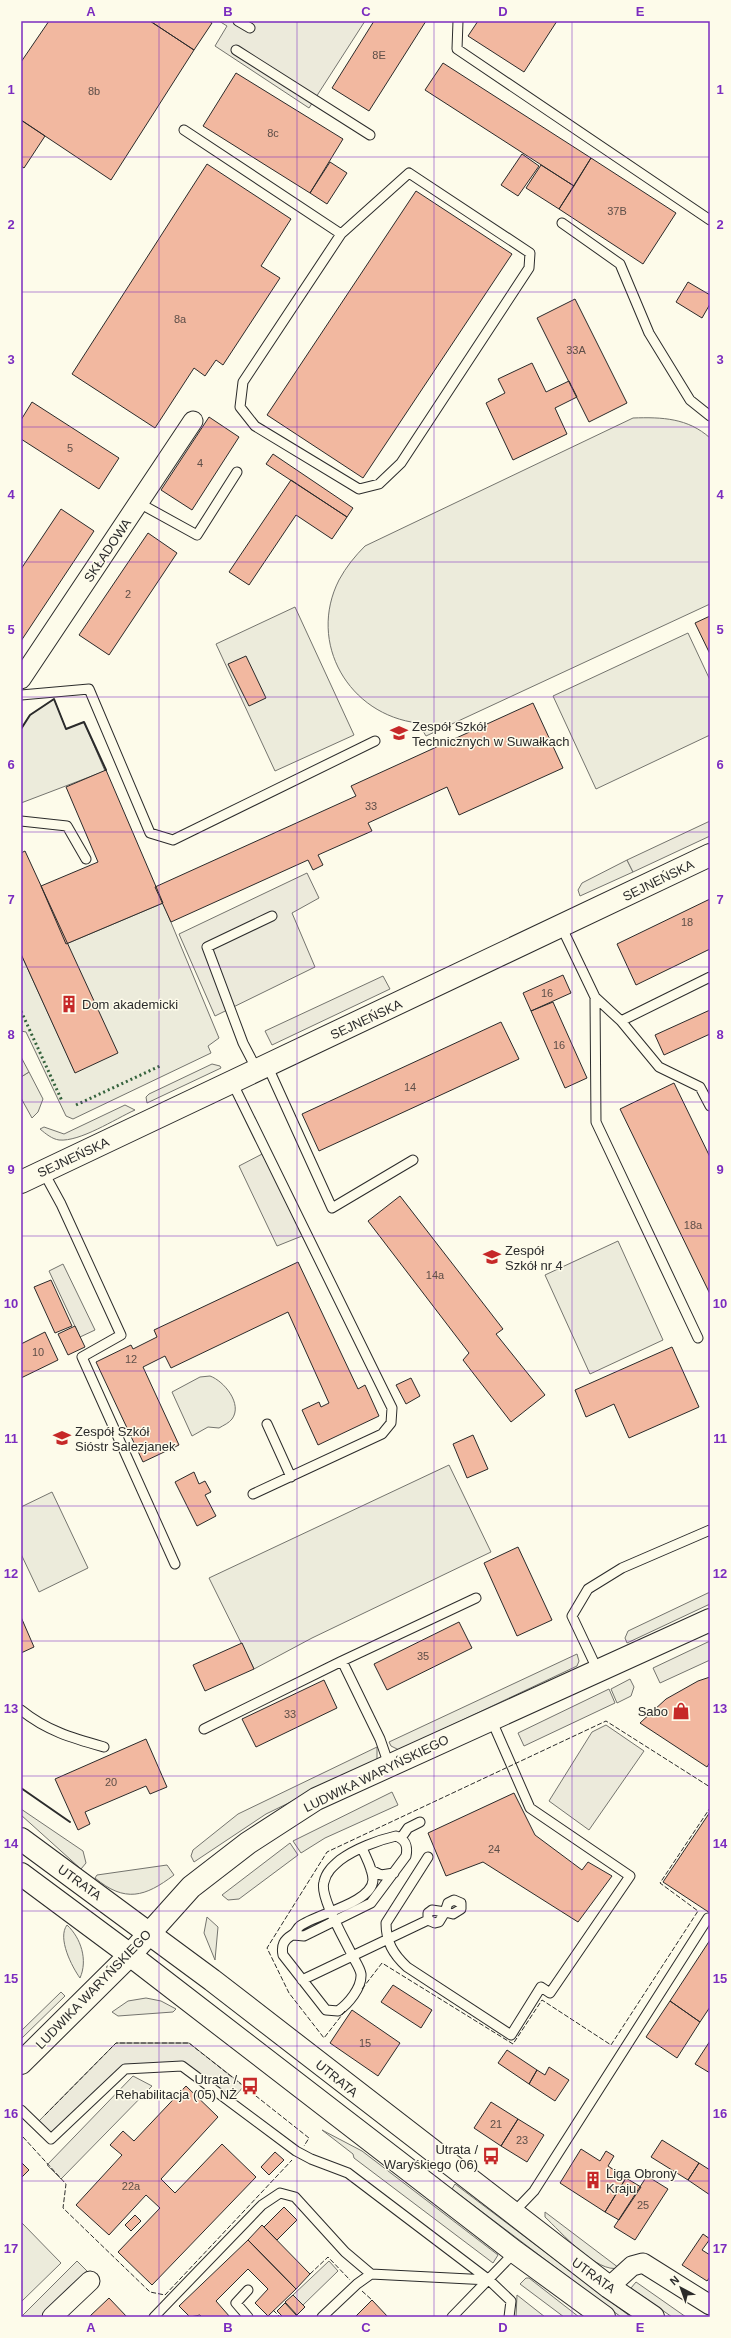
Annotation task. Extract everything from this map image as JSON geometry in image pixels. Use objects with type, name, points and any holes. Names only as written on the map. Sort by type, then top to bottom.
[{"type":"street","name":"SKŁADOWA","points":[[21,679],[193,421]]},
{"type":"street","name":"SEJNEŃSKA","points":[[21,1182],[710,855]]},
{"type":"street","name":"LUDWIKA WARYŃSKIEGO","points":[[21,2063],[130,1955],[149,1932],[191,1887],[248,1843],[316,1799],[710,1620]]},
{"type":"street","name":"UTRATA","points":[[21,1839],[149,1932],[512,2214],[609,2287],[653,2317]]},
{"type":"street","points":[[21,1874],[130,1955],[515,2252],[604,2317]]},
{"type":"street","points":[[609,2287],[632,2266],[643,2263],[710,2305]]},
{"type":"street","points":[[52,2317],[90,2281]]},
{"type":"lane","points":[[238,21],[250,28]]},
{"type":"lane","points":[[458,21],[457,49],[710,220]]},
{"type":"lane","points":[[236,50],[370,135]]},
{"type":"lane","points":[[184,130],[341,234]]},
{"type":"lane","points":[[410,173],[530,253],[529,268],[401,463],[379,484],[359,489],[255,426],[240,407],[243,382],[341,234],[410,173]]},
{"type":"lane","points":[[562,223],[620,264],[649,333],[690,400],[710,416]]},
{"type":"lane","points":[[139,503],[197,535],[236,472]]},
{"type":"lane","points":[[21,695],[90,689],[150,833],[173,840],[375,741]]},
{"type":"lane","points":[[21,821],[67,826],[86,859]]},
{"type":"lane","points":[[272,916],[206,947],[243,1043],[262,1068],[332,1208],[414,1160]]},
{"type":"lane","points":[[561,926],[595,997],[621,1021],[659,1067],[700,1087],[710,1106]]},
{"type":"lane","points":[[621,1021],[710,977]]},
{"type":"lane","points":[[595,997],[596,1122],[698,1338]]},
{"type":"lane","points":[[232,1082],[392,1408],[391,1423],[382,1434],[253,1494]]},
{"type":"lane","points":[[43,1171],[58,1199],[121,1335],[82,1357],[175,1564]]},
{"type":"lane","points":[[267,1424],[291,1476]]},
{"type":"lane","points":[[598,1671],[572,1616],[588,1589],[622,1568],[710,1530]]},
{"type":"lane","points":[[204,1729],[342,1661],[476,1598]]},
{"type":"lane","points":[[342,1661],[380,1739],[389,1765]]},
{"type":"lane","points":[[21,1710],[34,1720],[60,1734],[104,1747]]},
{"type":"lane","points":[[428,1856],[386,1923],[388,1938],[394,1955],[407,1967],[510,2035],[541,1987],[550,1993],[630,1876],[530,1808],[491,1719]]},
{"type":"lane","points":[[401,1838],[408,1828],[420,1822]]},
{"type":"lane","points":[[401,1838],[388,1838],[362,1848],[344,1858],[331,1868],[326,1876],[323,1886],[331,1911],[361,1973],[360,1984],[346,2006],[338,2011],[326,2010],[283,1955],[282,1948],[285,1940],[293,1935],[300,1926],[331,1911],[368,1897],[394,1873],[406,1856],[408,1848],[401,1838]]},
{"type":"lane","points":[[293,1935],[304,1936],[371,1903],[368,1897],[371,1887],[371,1870],[362,1848]]},
{"type":"lane","points":[[371,1870],[381,1875],[394,1873]]},
{"type":"lane","points":[[302,1980],[428,1920],[434,1923],[439,1922],[444,1912]]},
{"type":"lane","points":[[512,2214],[534,2191],[708,1918]]},
{"type":"lane","points":[[21,2110],[51,2140],[125,2068],[182,2066],[296,2151],[348,2173],[489,2280],[511,2301],[509,2317]]},
{"type":"lane","points":[[154,2317],[262,2205],[280,2193],[295,2197],[345,2252],[371,2274],[489,2280]]},
{"type":"lane","points":[[452,2317],[515,2252]]},
{"type":"lane","points":[[322,2317],[357,2284],[371,2274]]},
{"type":"lane","points":[[248,2290],[236,2303],[248,2317]]},
{"type":"shaded area","points":[[219,21],[365,21],[309,108],[215,46],[227,26]]},
{"type":"shaded area","points":[[633,418],[674,420],[693,426],[710,438],[710,604],[426,736],[418,723],[393,717],[372,706],[354,691],[341,672],[332,651],[328,628],[330,604],[339,580],[351,562],[365,546]]},
{"type":"shaded area","points":[[295,607],[354,735],[275,771],[216,644]]},
{"type":"shaded area","points":[[688,633],[710,680],[710,735],[596,789],[553,696]]},
{"type":"shaded area","points":[[54,699],[66,729],[84,722],[105,771],[21,803],[21,729],[30,715]]},
{"type":"shaded area","points":[[710,821],[710,836],[633,872],[627,860]]},
{"type":"shaded area","points":[[627,860],[633,872],[580,896],[578,890],[582,883]]},
{"type":"shaded area","points":[[307,873],[319,898],[292,913],[315,967],[215,1016],[179,934]]},
{"type":"shaded area","points":[[163,903],[219,1038],[208,1046],[211,1053],[73,1119],[66,1116],[26,1032],[21,1031],[21,954],[75,1072],[66,944]]},
{"type":"shaded area","points":[[383,976],[390,989],[272,1045],[265,1031]]},
{"type":"shaded area","points":[[21,1057],[29,1072],[21,1077]]},
{"type":"shaded area","points":[[212,1064],[220,1066],[221,1068],[147,1103],[146,1097],[149,1094]]},
{"type":"shaded area","points":[[29,1072],[43,1099],[38,1112],[32,1118],[21,1098],[21,1077]]},
{"type":"shaded area","points":[[125,1105],[135,1110],[87,1134],[67,1140],[56,1139],[40,1129],[44,1127],[64,1134]]},
{"type":"shaded area","points":[[266,1152],[307,1234],[277,1246],[239,1166]]},
{"type":"shaded area","points":[[618,1241],[663,1340],[590,1374],[545,1275]]},
{"type":"shaded area","points":[[63,1264],[95,1330],[80,1337],[49,1271]]},
{"type":"shaded area","points":[[210,1376],[226,1388],[234,1400],[235,1413],[231,1420],[219,1428],[208,1427],[192,1436],[172,1392],[200,1377]]},
{"type":"shaded area","points":[[449,1465],[491,1552],[312,1638],[254,1669],[209,1578]]},
{"type":"shaded area","points":[[52,1492],[88,1568],[39,1592],[21,1554],[21,1507]]},
{"type":"shaded area","points":[[710,1592],[710,1604],[627,1643],[625,1638],[628,1631]]},
{"type":"shaded area","points":[[710,1641],[710,1660],[660,1683],[653,1668]]},
{"type":"shaded area","points":[[577,1654],[579,1661],[577,1666],[399,1750],[391,1746],[389,1742]]},
{"type":"shaded area","points":[[630,1679],[634,1687],[631,1696],[617,1703],[611,1689]]},
{"type":"shaded area","points":[[609,1689],[615,1703],[524,1746],[518,1733]]},
{"type":"shaded area","points":[[606,1725],[644,1751],[589,1830],[549,1801],[592,1732]]},
{"type":"shaded area","points":[[377,1747],[377,1760],[266,1814],[194,1862],[191,1856],[193,1850],[238,1814]]},
{"type":"shaded area","points":[[392,1792],[398,1805],[325,1838],[301,1853],[293,1841]]},
{"type":"shaded area","points":[[21,1809],[83,1851],[86,1863],[81,1869],[21,1815]]},
{"type":"shaded area","points":[[290,1843],[298,1855],[239,1899],[228,1900],[222,1895]]},
{"type":"shaded area","points":[[167,1865],[174,1875],[154,1888],[135,1894],[126,1894],[116,1891],[95,1878],[97,1875]]},
{"type":"shaded area","points":[[207,1917],[218,1927],[215,1960],[204,1933]]},
{"type":"shaded area","points":[[67,1925],[76,1936],[82,1950],[83,1964],[80,1978],[73,1967],[65,1945],[64,1931]]},
{"type":"shaded area","points":[[61,1992],[65,1996],[21,2039],[21,2031]]},
{"type":"shaded area","points":[[146,1998],[161,2001],[176,2009],[173,2012],[118,2016],[112,2012],[128,2001]]},
{"type":"shaded area","points":[[116,2043],[189,2043],[244,2086],[230,2102],[182,2066],[125,2069],[51,2139],[36,2124]]},
{"type":"shaded area","points":[[133,2076],[152,2086],[61,2179],[47,2165]]},
{"type":"shaded area","points":[[322,2130],[362,2151],[498,2255],[493,2263],[354,2158],[353,2154]]},
{"type":"shaded area","points":[[455,2184],[631,2317],[621,2317],[452,2189]]},
{"type":"shaded area","points":[[545,2212],[619,2268],[610,2268],[600,2265],[579,2250],[545,2217]]},
{"type":"shaded area","points":[[22,2223],[61,2263],[21,2302],[21,2224]]},
{"type":"shaded area","points":[[77,2261],[88,2272],[41,2317],[21,2317]]},
{"type":"shaded area","points":[[329,2261],[338,2271],[303,2305],[293,2295]]},
{"type":"shaded area","points":[[526,2278],[529,2278],[579,2317],[564,2317],[520,2284]]},
{"type":"shaded area","points":[[636,2282],[686,2317],[672,2317],[631,2288]]},
{"type":"shaded area","points":[[517,2295],[545,2317],[516,2317]]},
{"type":"building","points":[[49,21],[150,21],[194,50],[111,180],[21,120],[21,62]]},
{"type":"building","points":[[150,21],[209,21],[212,23],[194,50]]},
{"type":"building","points":[[374,21],[426,21],[369,111],[332,88]]},
{"type":"building","points":[[478,21],[557,21],[524,72],[468,36]]},
{"type":"building","points":[[443,63],[591,158],[574,186],[425,90]]},
{"type":"building","points":[[236,73],[343,139],[310,193],[203,126]]},
{"type":"building","points":[[21,120],[45,136],[24,168],[21,166]]},
{"type":"building","points":[[522,154],[539,166],[518,196],[501,185]]},
{"type":"building","points":[[591,158],[676,213],[643,264],[559,209]]},
{"type":"building","points":[[330,162],[347,173],[327,204],[310,193]]},
{"type":"building","points":[[207,164],[291,219],[261,266],[280,278],[223,365],[216,360],[205,376],[194,368],[155,428],[72,374]]},
{"type":"building","points":[[541,165],[574,186],[559,209],[526,188]]},
{"type":"building","points":[[416,191],[512,254],[363,478],[267,415]]},
{"type":"building","points":[[688,282],[710,295],[710,304],[702,318],[676,302]]},
{"type":"building","points":[[575,299],[627,403],[589,422],[537,318]]},
{"type":"building","points":[[532,363],[546,392],[569,381],[577,397],[555,408],[567,434],[513,460],[486,403],[505,393],[498,379]]},
{"type":"building","points":[[32,402],[119,458],[99,489],[21,439],[21,420]]},
{"type":"building","points":[[209,417],[239,437],[192,510],[161,490]]},
{"type":"building","points":[[273,454],[353,508],[347,517],[266,464]]},
{"type":"building","points":[[291,480],[347,517],[332,539],[296,515],[249,585],[229,572]]},
{"type":"building","points":[[61,509],[94,531],[21,641],[21,569]]},
{"type":"building","points":[[148,533],[177,553],[109,655],[79,635]]},
{"type":"building","points":[[710,616],[710,654],[695,623]]},
{"type":"building","points":[[246,656],[266,698],[249,706],[228,664]]},
{"type":"building","points":[[533,703],[563,768],[459,815],[447,787],[368,823],[372,831],[318,855],[323,865],[313,870],[308,860],[171,922],[155,887],[356,796],[351,786]]},
{"type":"building","points":[[106,770],[163,903],[66,944],[41,886],[98,862],[66,787]]},
{"type":"building","name":"Dom akademicki","points":[[25,851],[118,1053],[75,1073],[21,954],[21,853]]},
{"type":"building","points":[[710,899],[710,949],[636,985],[617,944]]},
{"type":"building","points":[[563,975],[571,993],[531,1011],[523,993]]},
{"type":"building","points":[[553,1002],[587,1078],[565,1088],[531,1011]]},
{"type":"building","points":[[710,1010],[710,1034],[664,1055],[655,1035]]},
{"type":"building","points":[[501,1022],[519,1059],[319,1151],[302,1114]]},
{"type":"building","points":[[674,1083],[710,1157],[710,1294],[620,1109]]},
{"type":"building","points":[[400,1196],[503,1329],[496,1334],[545,1395],[511,1422],[463,1360],[469,1353],[368,1221]]},
{"type":"building","points":[[298,1262],[358,1389],[365,1385],[379,1416],[318,1445],[302,1410],[319,1402],[321,1407],[329,1403],[288,1312],[171,1368],[165,1356],[143,1367],[179,1445],[143,1462],[96,1362],[131,1345],[133,1349],[157,1337],[154,1330]]},
{"type":"building","points":[[51,1280],[72,1326],[55,1333],[34,1287]]},
{"type":"building","points":[[75,1326],[85,1347],[68,1355],[58,1334]]},
{"type":"building","points":[[45,1332],[58,1360],[21,1378],[21,1344]]},
{"type":"building","points":[[672,1347],[699,1407],[629,1438],[614,1404],[586,1417],[575,1390]]},
{"type":"building","points":[[411,1378],[420,1396],[406,1404],[396,1385]]},
{"type":"building","points":[[473,1435],[488,1469],[467,1478],[453,1444]]},
{"type":"building","points":[[194,1472],[199,1484],[205,1481],[211,1492],[205,1495],[216,1516],[197,1526],[175,1482]]},
{"type":"building","points":[[518,1547],[552,1620],[517,1636],[484,1563]]},
{"type":"building","points":[[21,1617],[34,1647],[21,1653]]},
{"type":"building","points":[[459,1622],[472,1648],[387,1690],[374,1664]]},
{"type":"building","points":[[242,1643],[254,1669],[205,1691],[193,1665]]},
{"type":"building","name":"Sabo","points":[[710,1677],[710,1762],[707,1767],[640,1723],[666,1699],[698,1681]]},
{"type":"building","points":[[324,1680],[337,1708],[256,1747],[242,1719]]},
{"type":"building","points":[[146,1739],[167,1787],[150,1794],[146,1786],[85,1812],[90,1824],[78,1830],[55,1779]]},
{"type":"building","points":[[514,1793],[535,1835],[582,1870],[588,1862],[612,1876],[578,1922],[483,1862],[446,1876],[428,1833]]},
{"type":"building","points":[[710,1812],[710,1913],[663,1882]]},
{"type":"building","points":[[710,1940],[710,2007],[700,2022],[670,2001]]},
{"type":"building","points":[[393,1985],[432,2010],[421,2028],[381,2002]]},
{"type":"building","points":[[670,2001],[700,2022],[677,2058],[646,2037]]},
{"type":"building","points":[[352,2010],[400,2043],[378,2076],[330,2043]]},
{"type":"building","points":[[710,2041],[710,2073],[695,2064]]},
{"type":"building","points":[[507,2050],[537,2070],[529,2084],[498,2063]]},
{"type":"building","points":[[549,2067],[569,2080],[555,2101],[529,2084],[537,2070],[545,2075]]},
{"type":"building","points":[[186,2086],[218,2117],[161,2179],[175,2193],[222,2144],[256,2177],[152,2285],[118,2252],[160,2208],[146,2195],[109,2235],[76,2205],[122,2155],[110,2145],[123,2131],[134,2141]]},
{"type":"building","points":[[491,2102],[518,2119],[501,2146],[474,2128]]},
{"type":"building","points":[[518,2119],[544,2135],[527,2162],[501,2146]]},
{"type":"building","points":[[662,2140],[699,2163],[688,2180],[651,2157]]},
{"type":"building","name":"Liga Obrony Kraju","points":[[581,2149],[600,2161],[606,2151],[614,2156],[608,2166],[626,2178],[605,2212],[560,2183]]},
{"type":"building","points":[[275,2152],[284,2160],[269,2175],[261,2167]]},
{"type":"building","points":[[21,2162],[29,2170],[21,2178]]},
{"type":"building","points":[[699,2163],[710,2170],[710,2195],[688,2180]]},
{"type":"building","points":[[647,2176],[668,2189],[635,2240],[614,2227]]},
{"type":"building","points":[[626,2178],[641,2187],[619,2220],[605,2212]]},
{"type":"building","points":[[284,2207],[297,2220],[277,2240],[264,2227]]},
{"type":"building","points":[[135,2215],[141,2221],[131,2231],[125,2225]]},
{"type":"building","points":[[262,2225],[310,2274],[296,2289],[248,2240]]},
{"type":"building","points":[[703,2234],[710,2239],[702,2250],[710,2255],[710,2277],[707,2281],[682,2265]]},
{"type":"building","points":[[248,2240],[296,2289],[268,2316],[255,2303],[268,2289],[248,2269],[216,2301],[230,2317],[202,2317],[200,2315],[190,2317],[179,2306]]},
{"type":"building","points":[[293,2295],[305,2307],[297,2315],[285,2302]]},
{"type":"building","points":[[109,2298],[127,2317],[89,2317]]},
{"type":"building","points":[[372,2300],[388,2317],[355,2317]]},
{"type":"building","points":[[285,2303],[297,2316],[296,2317],[283,2317],[277,2311]]},
{"type":"hedge","points":[[21,1011],[62,1101]]},
{"type":"hedge","points":[[76,1105],[160,1066]]},
{"type":"fence","points":[[345,2011],[324,2038],[289,1993],[267,1948],[327,1852],[606,1721],[710,1787]]},
{"type":"fence","points":[[362,1989],[382,1963],[513,2044],[542,2000],[611,2045],[698,1911],[660,1883],[710,1808]]},
{"type":"fence","points":[[45,2115],[116,2043],[189,2043],[309,2138],[304,2146]]},
{"type":"fence","points":[[23,2137],[66,2184],[63,2208],[150,2292],[165,2295],[292,2160]]},
{"type":"fence","points":[[310,2274],[328,2257],[350,2280]]},
{"type":"fence","points":[[362,2291],[372,2300]]},
{"type":"fence","points":[[273,2310],[280,2317]]},
{"type":"wall","points":[[21,729],[30,715],[54,699],[66,729],[84,722],[106,770]]},
{"type":"wall","points":[[21,1788],[70,1822]]},
{"type":"place","name":"Zespół Szkół Technicznych w Suwałkach","points":[[399,733]]},
{"type":"place","name":"Dom akademicki","points":[[69,1004]]},
{"type":"place","name":"Zespół Szkół nr 4","points":[[492,1257]]},
{"type":"place","name":"Zespół Szkół Sióstr Salezjanek","points":[[62,1438]]},
{"type":"place","name":"Sabo","points":[[681,1711]]},
{"type":"place","name":"Utrata / Rehabilitacja (05) NŻ","points":[[250,2086]]},
{"type":"place","name":"Utrata / Waryśkiego (06)","points":[[491,2156]]},
{"type":"place","name":"Liga Obrony Kraju","points":[[593,2180]]}]
